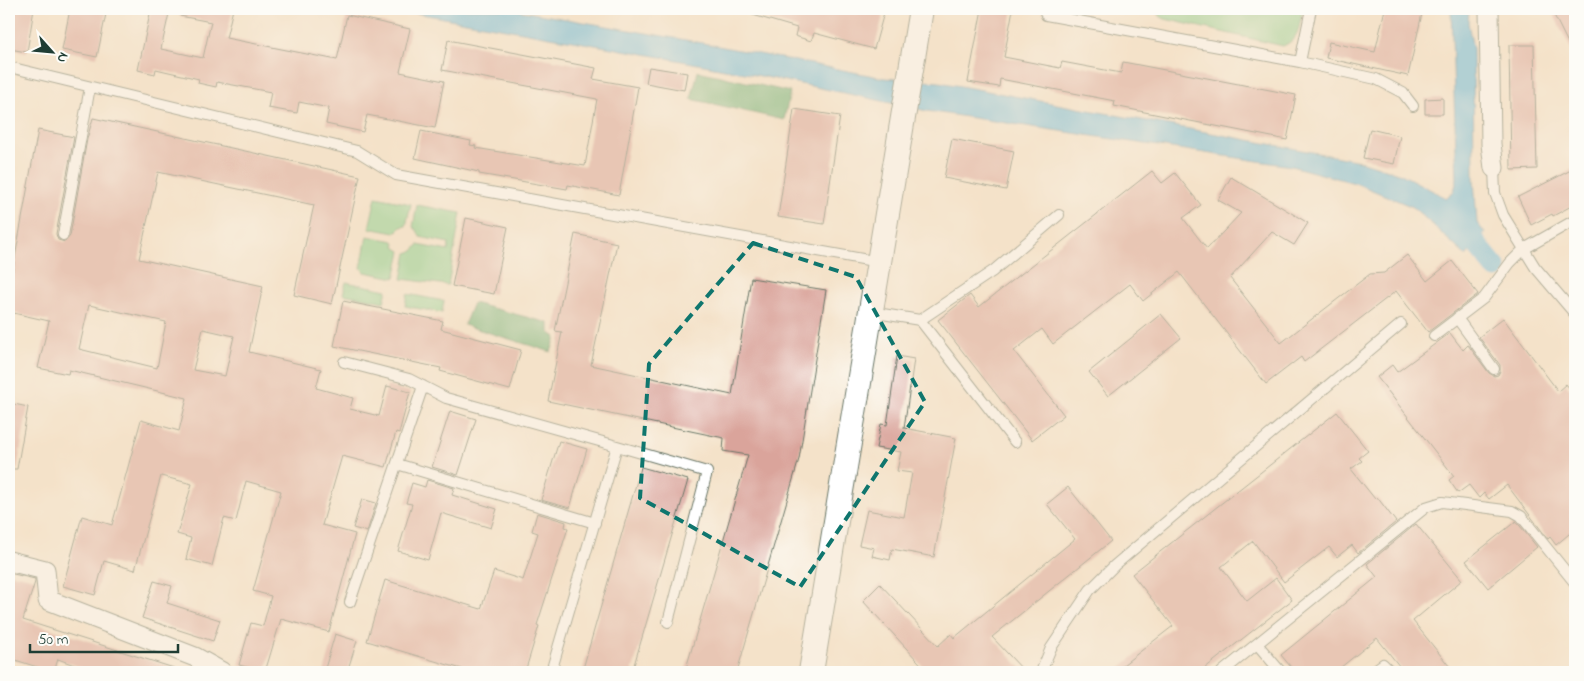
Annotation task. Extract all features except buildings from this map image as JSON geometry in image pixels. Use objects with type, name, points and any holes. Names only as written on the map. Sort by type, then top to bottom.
[{"type":"street","points":[[812,672],[921,9]]},
{"type":"street","points":[[1489,9],[1491,144],[1494,168]]},
{"type":"street","points":[[9,560],[45,570],[48,600],[195,657],[222,672]]},
{"type":"lane","points":[[1044,9],[1046,15],[1300,62],[1376,79],[1403,93],[1413,106]]},
{"type":"lane","points":[[1300,62],[1311,9]]},
{"type":"lane","points":[[9,67],[356,151],[396,175],[879,262]]},
{"type":"lane","points":[[63,235],[90,87]]},
{"type":"lane","points":[[1494,168],[1495,193],[1503,215],[1535,267],[1575,314]]},
{"type":"lane","points":[[870,312],[920,320],[993,271],[1059,215]]},
{"type":"lane","points":[[1434,336],[1484,298],[1524,249],[1575,220]]},
{"type":"lane","points":[[1457,318],[1494,369]]},
{"type":"lane","points":[[920,320],[1015,442]]},
{"type":"lane","points":[[1041,672],[1051,648],[1090,590],[1114,565],[1401,324]]},
{"type":"lane","points":[[344,362],[409,379],[446,398],[706,472],[668,622]]},
{"type":"lane","points":[[350,602],[423,386]]},
{"type":"lane","points":[[551,672],[617,446]]},
{"type":"lane","points":[[397,464],[595,523]]},
{"type":"lane","points":[[1222,672],[1426,507],[1442,502],[1512,511],[1521,516],[1575,583]]},
{"type":"lane","points":[[1258,644],[1281,672]]},
{"type":"lane","points":[[1372,672],[1383,664],[1390,672]]},
{"type":"highlighted area","points":[[753,243],[856,277],[925,402],[800,587],[640,498],[649,364]]},
{"type":"green space","points":[[1157,9],[1303,9],[1296,35],[1293,40],[1283,46],[1165,19],[1158,15]]},
{"type":"green space","points":[[698,71],[790,92],[784,120],[691,99]]},
{"type":"green space","points":[[376,197],[411,204],[406,226],[401,227],[395,233],[369,228]]},
{"type":"green space","points":[[417,205],[461,213],[448,285],[402,279],[407,253],[413,251],[418,245],[448,251],[449,243],[420,237],[417,230],[413,227]]},
{"type":"green space","points":[[367,236],[394,241],[396,248],[401,251],[395,278],[365,272],[361,268]]},
{"type":"green space","points":[[346,282],[387,290],[384,302],[343,294]]},
{"type":"green space","points":[[407,294],[444,301],[442,313],[405,306]]},
{"type":"green space","points":[[473,303],[549,323],[549,332],[556,337],[551,352],[464,325]]},
{"type":"water","points":[[393,9],[510,9],[884,78],[939,82],[1360,161],[1401,174],[1446,198],[1454,191],[1457,180],[1451,9],[1469,9],[1468,23],[1473,49],[1474,179],[1477,223],[1485,233],[1466,256],[1413,207],[1355,183],[1291,166],[927,111],[728,70]]},
{"type":"waterway","points":[[1457,223],[1460,224],[1496,268]]}]
